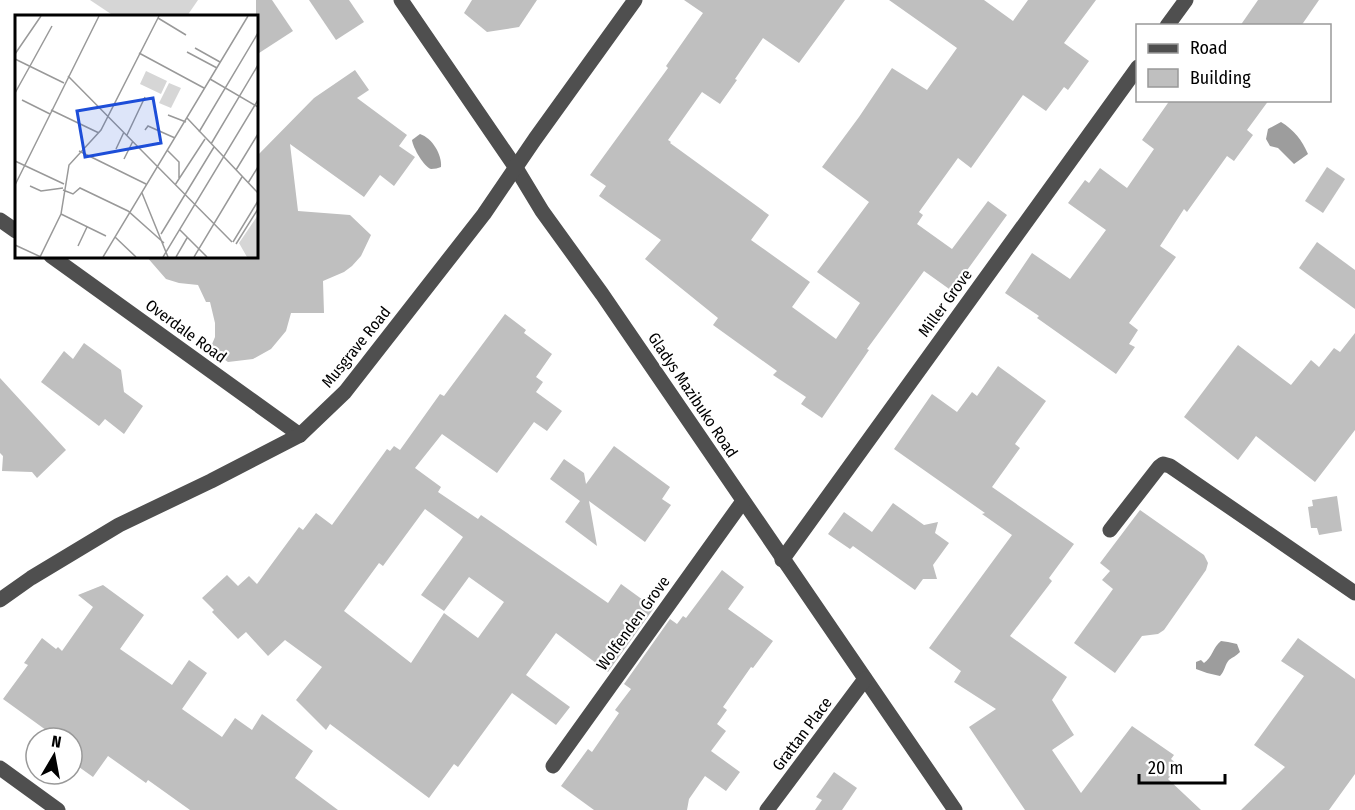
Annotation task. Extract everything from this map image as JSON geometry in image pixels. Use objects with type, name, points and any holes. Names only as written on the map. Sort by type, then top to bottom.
[{"type":"street","name":"Gladys Mazibuko Road","points":[[401,0],[516,168],[542,211],[602,294],[955,810]]},
{"type":"street","name":"Musgrave Road","points":[[0,600],[31,578],[118,525],[300,435],[345,392],[484,214],[635,0]]},
{"type":"street","points":[[1168,24],[1185,0]]},
{"type":"street","name":"Miller Grove","points":[[782,560],[1136,68]]},
{"type":"street","points":[[0,220],[15,230]]},
{"type":"street","name":"Overdale Road","points":[[54,258],[300,435]]},
{"type":"street","points":[[1110,530],[1159,466],[1163,464],[1170,466],[1355,593]]},
{"type":"street","name":"Wolfenden Grove","points":[[553,766],[743,501]]},
{"type":"street","name":"Grattan Place","points":[[766,810],[865,679]]},
{"type":"street","points":[[0,768],[58,810]]},
{"type":"shaded area","points":[[90,0],[198,0],[188,15],[112,15]]},
{"type":"shaded area","points":[[1281,122],[1297,136],[1308,154],[1294,164],[1278,148],[1270,146],[1266,139],[1268,129]]},
{"type":"shaded area","points":[[420,134],[435,147],[440,157],[441,167],[431,169],[419,157],[412,140]]},
{"type":"shaded area","points":[[1221,641],[1237,644],[1240,652],[1229,660],[1220,676],[1196,669],[1196,662],[1207,661]]},
{"type":"building","points":[[256,0],[272,0],[293,31],[258,54],[258,15],[256,15]]},
{"type":"building","points":[[309,0],[349,0],[364,22],[336,40]]},
{"type":"building","points":[[472,0],[537,0],[519,27],[487,32],[464,13]]},
{"type":"building","points":[[684,0],[845,0],[799,63],[763,38],[720,104],[702,92],[668,140],[769,215],[751,240],[810,282],[792,307],[836,339],[860,303],[817,272],[869,202],[822,167],[892,68],[927,90],[957,48],[889,0],[984,0],[1013,21],[1028,0],[1096,0],[1064,43],[1089,61],[1068,90],[1064,87],[1046,111],[1023,95],[971,168],[958,158],[919,212],[923,215],[917,224],[952,249],[988,201],[1007,215],[952,291],[924,271],[867,349],[869,350],[822,418],[801,404],[806,397],[773,375],[777,371],[713,325],[718,318],[645,259],[661,240],[599,196],[606,186],[590,175],[668,68],[666,66],[703,13]]},
{"type":"building","points":[[1258,0],[1319,0],[1302,24],[1241,24]]},
{"type":"building","points":[[355,70],[369,90],[357,98],[407,135],[399,146],[415,157],[394,186],[380,175],[364,197],[290,144],[298,211],[350,215],[371,235],[361,256],[352,266],[323,281],[324,313],[291,313],[286,331],[271,349],[253,359],[228,362],[210,349],[215,337],[215,323],[210,302],[206,302],[198,285],[166,279],[148,258],[258,258],[258,155],[314,98]]},
{"type":"building","points":[[1169,102],[1268,102],[1247,130],[1253,135],[1234,161],[1227,156],[1187,212],[1184,209],[1160,246],[1176,257],[1129,323],[1138,330],[1129,344],[1135,347],[1116,374],[1005,293],[1032,253],[1070,279],[1106,230],[1068,203],[1085,180],[1089,183],[1100,168],[1127,188],[1154,149],[1142,140]]},
{"type":"building","points":[[1327,167],[1345,179],[1323,213],[1305,201]]},
{"type":"building","points":[[1317,242],[1355,270],[1355,309],[1299,268]]},
{"type":"building","points":[[505,314],[526,330],[524,333],[552,354],[536,377],[543,382],[536,392],[562,411],[547,431],[534,422],[497,473],[442,434],[415,468],[441,487],[438,492],[478,519],[481,515],[608,603],[621,584],[654,608],[608,672],[556,633],[526,675],[570,707],[556,725],[512,693],[458,767],[454,764],[429,798],[330,724],[326,730],[296,700],[322,667],[285,640],[268,656],[246,632],[238,639],[202,598],[227,575],[238,586],[249,576],[257,584],[299,527],[303,530],[316,513],[332,525],[387,449],[390,451],[394,446],[400,450],[440,394],[444,396]],"holes":[[[425,509],[463,537],[421,595],[444,611],[469,577],[504,602],[478,638],[444,613],[411,663],[344,611],[379,563],[383,566]]]},
{"type":"building","points":[[1355,333],[1355,430],[1315,482],[1256,436],[1238,460],[1184,417],[1238,345],[1291,385],[1311,360],[1319,367],[1334,348],[1340,352]]},
{"type":"building","points":[[84,343],[121,370],[124,392],[143,406],[124,434],[105,419],[99,426],[41,382],[64,351],[73,359]]},
{"type":"building","points":[[998,366],[1046,401],[1015,444],[1020,448],[992,487],[1074,544],[1049,578],[1052,581],[1010,636],[1067,677],[1052,700],[1074,735],[1052,750],[1081,793],[1132,726],[1174,755],[1171,759],[1179,766],[1168,779],[1201,810],[1025,810],[969,727],[996,709],[954,682],[961,671],[929,648],[1012,535],[982,514],[985,513],[894,449],[932,394],[957,412],[972,392],[977,396]]},
{"type":"building","points":[[0,378],[66,450],[37,478],[32,472],[2,471]]},
{"type":"building","points":[[614,446],[670,487],[662,499],[671,505],[645,542],[589,501],[597,546],[565,522],[580,501],[550,479],[564,459],[584,473],[586,484]]},
{"type":"building","points":[[1337,496],[1342,531],[1319,535],[1317,528],[1311,528],[1308,507],[1313,506],[1312,500]]},
{"type":"building","points":[[893,503],[924,525],[938,522],[935,533],[949,543],[933,565],[937,579],[923,579],[915,590],[853,546],[850,549],[828,534],[844,512],[872,532]]},
{"type":"building","points":[[1140,510],[1204,555],[1208,563],[1206,570],[1164,630],[1158,634],[1142,636],[1115,673],[1074,643],[1113,589],[1102,580],[1110,571],[1100,563]]},
{"type":"building","points":[[722,570],[744,587],[728,609],[773,641],[753,668],[751,667],[723,707],[727,710],[717,724],[726,731],[711,751],[740,772],[726,791],[705,776],[689,799],[687,810],[594,810],[561,786],[588,749],[592,752],[619,713],[615,710],[631,689],[624,684],[670,619],[677,624],[683,616],[686,618]]},
{"type":"building","points":[[103,585],[144,615],[120,649],[172,685],[189,660],[207,673],[182,709],[222,737],[235,718],[252,730],[262,714],[313,751],[295,778],[338,810],[190,810],[148,780],[146,783],[108,756],[93,777],[84,771],[84,726],[40,726],[3,699],[28,665],[24,663],[42,638],[62,651],[93,607],[78,595]]},
{"type":"building","points":[[1298,638],[1355,679],[1355,774],[1329,810],[1241,810],[1285,767],[1254,745],[1304,676],[1281,661]]},
{"type":"building","points":[[834,772],[857,788],[842,810],[815,810],[822,800],[816,797]]}]
